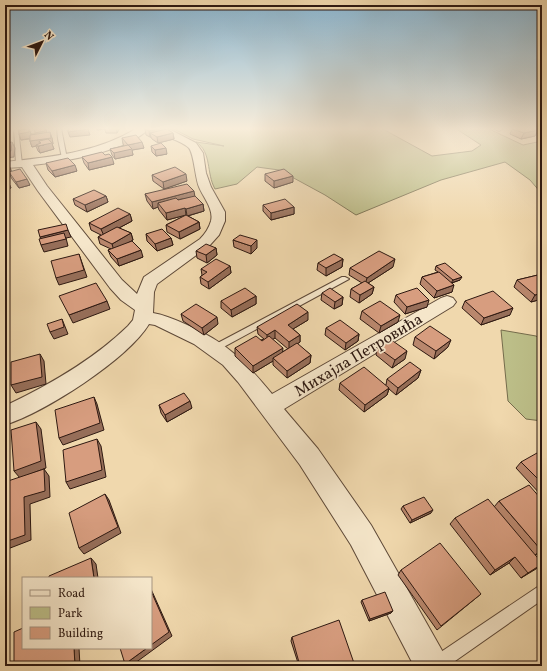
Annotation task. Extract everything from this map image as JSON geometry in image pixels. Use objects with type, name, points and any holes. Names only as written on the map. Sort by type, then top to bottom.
[{"type":"street","points":[[5,165],[54,159]]},
{"type":"street","points":[[5,416],[56,390],[88,370],[128,337],[137,328],[143,312],[146,287],[150,281],[205,242],[212,235],[218,221],[218,212],[205,187],[200,173],[198,159]]},
{"type":"street","points":[[23,163],[116,284],[143,312],[152,318],[182,330],[216,348],[245,376],[309,457],[361,536],[432,666]]},
{"type":"street","name":"Михајла Петровића","points":[[269,407],[447,302]]},
{"type":"lane","points":[[216,348],[345,279]]},
{"type":"lane","points":[[435,666],[542,591]]},
{"type":"green space","points":[[207,159],[542,159],[542,194],[530,180],[505,162],[441,180],[356,215],[325,195],[279,170],[257,167],[237,184],[215,189],[210,176]]},
{"type":"green space","points":[[501,330],[536,336],[542,340],[542,421],[526,419],[508,401]]},
{"type":"building","points":[[69,159],[75,165],[52,171],[46,163]]},
{"type":"building","points":[[84,159],[103,159],[88,163]]},
{"type":"building","points":[[5,164],[8,164],[10,168],[5,169]]},
{"type":"building","points":[[175,167],[186,174],[163,182],[152,175]]},
{"type":"building","points":[[20,169],[27,179],[16,182],[9,172]]},
{"type":"building","points":[[284,169],[293,176],[274,181],[265,174]]},
{"type":"building","points":[[5,175],[8,181],[5,182]]},
{"type":"building","points":[[187,184],[194,191],[152,202],[145,194]]},
{"type":"building","points":[[94,190],[106,196],[85,205],[73,199]]},
{"type":"building","points":[[195,196],[203,204],[166,213],[158,203],[176,198],[178,200]]},
{"type":"building","points":[[285,199],[294,207],[271,213],[263,205]]},
{"type":"building","points":[[118,208],[130,214],[101,229],[89,223]]},
{"type":"building","points":[[186,215],[199,222],[179,232],[166,225]]},
{"type":"building","points":[[66,224],[68,230],[40,237],[38,230]]},
{"type":"building","points":[[117,227],[131,233],[112,244],[98,237]]},
{"type":"building","points":[[162,229],[171,238],[155,244],[146,234]]},
{"type":"building","points":[[64,233],[66,239],[41,245],[39,239]]},
{"type":"building","points":[[240,235],[257,240],[251,246],[233,240]]},
{"type":"building","points":[[132,241],[141,250],[117,259],[108,250]]},
{"type":"building","points":[[206,244],[216,248],[206,255],[196,251]]},
{"type":"building","points":[[379,251],[395,259],[367,278],[350,268]]},
{"type":"building","points":[[79,254],[84,270],[56,278],[51,261]]},
{"type":"building","points":[[334,254],[343,259],[326,268],[318,263]]},
{"type":"building","points":[[216,259],[230,266],[208,282],[200,277],[207,272],[201,269]]},
{"type":"building","points":[[445,263],[462,277],[453,280],[436,266]]},
{"type":"building","points":[[439,272],[454,285],[437,291],[422,277]]},
{"type":"building","points":[[542,274],[542,293],[535,295],[517,280]]},
{"type":"building","points":[[365,281],[374,287],[360,295],[351,289]]},
{"type":"building","points":[[96,283],[107,301],[69,315],[59,296]]},
{"type":"building","points":[[245,288],[256,296],[231,310],[221,301]]},
{"type":"building","points":[[330,288],[343,297],[335,302],[322,293]]},
{"type":"building","points":[[417,288],[429,300],[407,307],[396,295]]},
{"type":"building","points":[[493,291],[513,308],[484,318],[465,301]]},
{"type":"building","points":[[380,301],[400,315],[381,326],[362,311]]},
{"type":"building","points":[[196,304],[217,317],[202,328],[181,314]]},
{"type":"building","points":[[297,304],[308,312],[288,325],[300,335],[289,342],[275,330],[267,335],[257,327]]},
{"type":"building","points":[[62,319],[64,327],[50,332],[47,324]]},
{"type":"building","points":[[340,320],[359,334],[346,343],[326,328]]},
{"type":"building","points":[[430,326],[451,340],[436,351],[415,337]]},
{"type":"building","points":[[256,336],[262,341],[269,336],[283,348],[253,366],[235,348]]},
{"type":"building","points":[[390,339],[407,351],[395,360],[377,347]]},
{"type":"building","points":[[297,343],[311,355],[287,371],[273,358]]},
{"type":"building","points":[[40,354],[42,377],[11,385],[11,362]]},
{"type":"building","points":[[410,362],[421,370],[398,388],[387,379]]},
{"type":"building","points":[[364,367],[389,388],[365,405],[340,383]]},
{"type":"building","points":[[184,393],[190,401],[165,415],[159,405]]},
{"type":"building","points":[[94,397],[100,423],[59,438],[55,410]]},
{"type":"building","points":[[36,422],[41,461],[14,471],[11,430]]},
{"type":"building","points":[[97,439],[102,470],[66,482],[63,450]]},
{"type":"building","points":[[537,453],[542,458],[542,483],[521,462]]},
{"type":"building","points":[[44,469],[45,491],[24,497],[25,535],[5,542],[5,482]]},
{"type":"building","points":[[529,485],[542,500],[541,550],[499,501]]},
{"type":"building","points":[[105,494],[118,527],[79,548],[69,513]]},
{"type":"building","points":[[424,497],[433,510],[412,520],[403,506]]},
{"type":"building","points":[[488,499],[542,564],[528,573],[515,557],[495,570],[455,518]]},
{"type":"building","points":[[440,543],[481,594],[441,626],[401,570]]},
{"type":"building","points":[[91,558],[94,577],[49,576]]},
{"type":"building","points":[[385,592],[393,611],[370,619],[362,600]]},
{"type":"building","points":[[152,593],[169,632],[152,644]]},
{"type":"building","points":[[339,620],[355,666],[300,666],[292,637]]},
{"type":"building","points":[[22,628],[22,649],[74,649],[75,666],[14,666],[14,632]]},
{"type":"building","points":[[120,649],[146,649],[125,664]]}]
